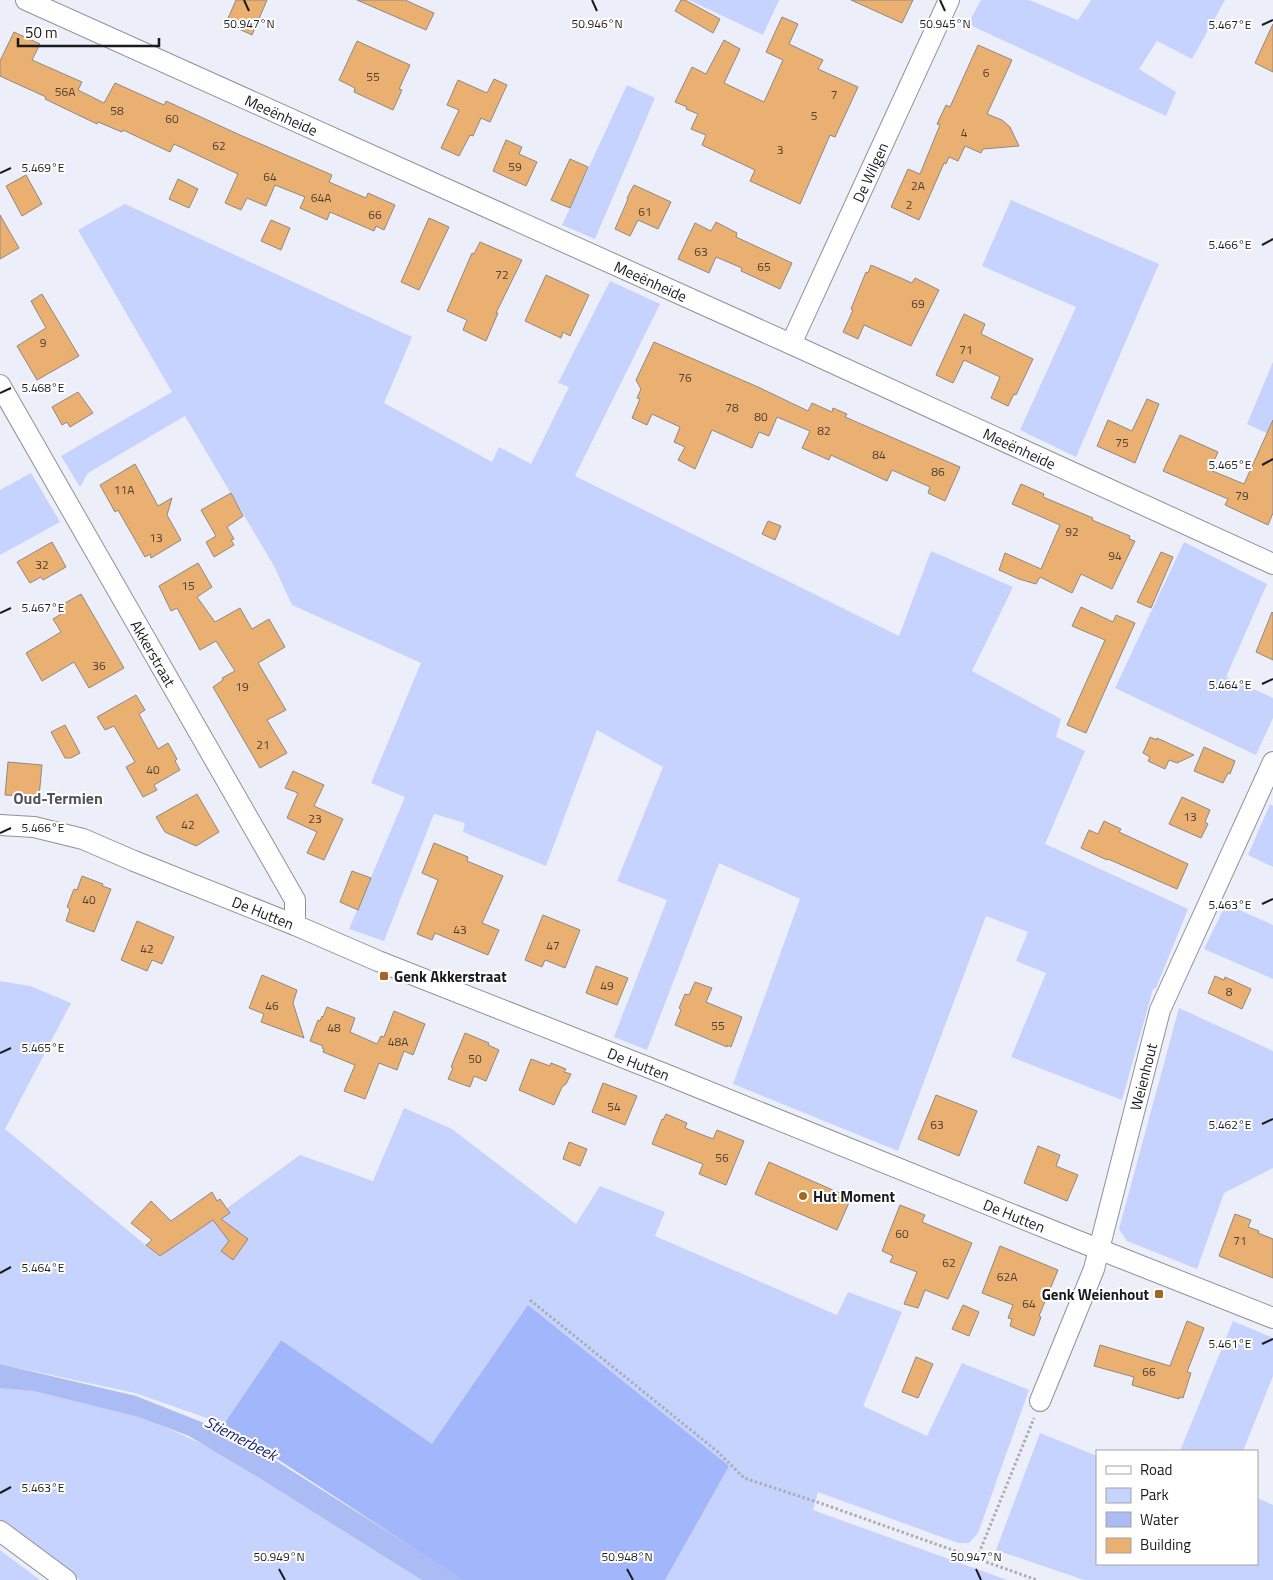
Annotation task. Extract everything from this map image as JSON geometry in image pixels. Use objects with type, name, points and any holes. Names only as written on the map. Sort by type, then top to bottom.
[{"type":"street","name":"Meeënheide","points":[[26,0],[791,344],[1273,564]]},
{"type":"street","name":"De Wilgen","points":[[791,344],[949,0]]},
{"type":"street","name":"Akkerstraat","points":[[0,385],[295,900],[295,924]]},
{"type":"street","name":"Weienhout","points":[[1040,1401],[1094,1269],[1160,1010],[1273,762]]},
{"type":"street","name":"De Hutten","points":[[0,825],[34,827],[83,839],[295,924],[378,961],[1273,1318]]},
{"type":"street","points":[[0,1531],[66,1580]]},
{"type":"path","points":[[530,1300],[718,1452],[744,1478],[1037,1580]]},
{"type":"path","points":[[977,1558],[1040,1401]]},
{"type":"green space","points":[[689,0],[779,0],[763,35]]},
{"type":"green space","points":[[981,0],[1029,0],[1078,20],[1091,0],[1225,0],[1192,59],[1157,41],[1139,69],[1176,92],[1166,116],[968,24]]},
{"type":"green space","points":[[627,85],[655,98],[595,239],[562,225]]},
{"type":"green space","points":[[1011,200],[1159,264],[1076,457],[1020,430],[1076,307],[982,266]]},
{"type":"green space","points":[[125,204],[412,337],[384,403],[492,462],[499,447],[531,464],[569,387],[558,383],[610,281],[660,304],[575,476],[899,636],[931,551],[1013,587],[972,671],[1061,719],[1056,737],[1085,751],[1045,844],[1188,909],[1156,988],[1153,989],[1122,1100],[1011,1057],[1046,973],[1016,961],[1028,932],[986,916],[898,1151],[733,1084],[800,899],[719,863],[647,1050],[614,1037],[667,900],[617,881],[663,767],[597,730],[546,866],[463,832],[465,823],[434,814],[384,941],[349,929],[405,797],[371,783],[421,663],[292,605],[274,566],[185,416],[88,473],[80,487],[61,456],[172,392],[78,230]]},
{"type":"green space","points":[[1273,362],[1273,436],[1247,424]]},
{"type":"green space","points":[[31,473],[60,522],[0,555],[0,490]]},
{"type":"green space","points":[[1184,542],[1267,584],[1226,677],[1273,698],[1273,718],[1256,755],[1115,688]]},
{"type":"green space","points":[[1270,804],[1273,806],[1273,867],[1248,855]]},
{"type":"green space","points":[[1226,904],[1273,925],[1273,979],[1204,949]]},
{"type":"green space","points":[[0,981],[30,986],[71,1003],[5,1129],[160,1257],[300,1155],[373,1181],[404,1108],[452,1129],[576,1224],[600,1186],[665,1212],[655,1236],[837,1315],[848,1292],[902,1312],[863,1406],[927,1436],[962,1363],[1029,1390],[978,1533],[969,1543],[958,1543],[818,1492],[813,1510],[1007,1580],[665,1580],[728,1466],[432,1445],[281,1340],[224,1424],[135,1393],[0,1364]]},
{"type":"green space","points":[[1179,1008],[1273,1051],[1273,1168],[1224,1193],[1197,1269],[1127,1241],[1119,1229]]},
{"type":"green space","points":[[1233,1321],[1273,1338],[1273,1376],[1243,1450],[1180,1450]]},
{"type":"green space","points":[[0,1382],[120,1407],[198,1442],[253,1470],[431,1580],[80,1580],[0,1522]]},
{"type":"green space","points":[[1040,1433],[1096,1456],[1096,1565],[1258,1565],[1258,1498],[1273,1505],[1273,1580],[1084,1580],[996,1550]]},
{"type":"green space","points":[[0,1550],[40,1580],[0,1580]]},
{"type":"shaded area","points":[[528,1305],[729,1466],[665,1580],[462,1580],[224,1424],[281,1340],[432,1444]]},
{"type":"water","points":[[0,1364],[136,1396],[237,1436],[464,1580],[422,1580],[189,1436],[139,1417],[34,1391],[0,1388]]},
{"type":"building","points":[[236,0],[267,0],[252,35],[226,23]]},
{"type":"building","points":[[357,0],[405,0],[434,13],[426,30]]},
{"type":"building","points":[[681,0],[685,0],[720,19],[713,33],[675,11]]},
{"type":"building","points":[[851,0],[913,0],[902,23]]},
{"type":"building","points":[[782,17],[798,24],[789,44],[823,60],[818,69],[858,87],[835,137],[830,135],[800,204],[750,181],[755,170],[702,145],[706,135],[691,129],[698,114],[675,102],[692,67],[706,74],[724,40],[740,49],[724,83],[764,102],[783,60],[766,52]]},
{"type":"building","points":[[1273,24],[1273,72],[1255,63]]},
{"type":"building","points":[[14,32],[40,44],[32,60],[82,82],[78,90],[104,103],[115,83],[164,105],[166,101],[332,175],[329,182],[366,198],[368,193],[395,205],[384,230],[376,226],[374,231],[330,212],[327,220],[300,208],[305,197],[275,185],[266,206],[247,198],[241,210],[225,203],[238,174],[174,144],[170,152],[123,130],[122,132],[98,122],[97,124],[45,99],[46,97],[0,76],[0,61]]},
{"type":"building","points":[[357,41],[410,65],[399,89],[402,90],[393,110],[354,92],[355,88],[339,80]]},
{"type":"building","points":[[978,45],[1012,60],[987,114],[1002,120],[1010,127],[1019,146],[983,149],[981,153],[965,146],[958,161],[949,157],[946,164],[944,163],[919,220],[891,207],[908,169],[920,174],[940,125],[937,124],[946,105],[950,107]]},
{"type":"building","points":[[494,79],[507,85],[490,122],[481,118],[473,136],[470,135],[459,156],[441,148],[459,110],[447,105],[458,80],[487,93]]},
{"type":"building","points":[[506,140],[522,147],[519,154],[537,162],[526,186],[493,171]]},
{"type":"building","points":[[570,159],[588,167],[570,208],[551,200]]},
{"type":"building","points":[[26,175],[42,204],[22,216],[6,186]]},
{"type":"building","points":[[178,179],[198,189],[189,208],[169,199]]},
{"type":"building","points":[[634,185],[671,202],[658,229],[638,220],[630,236],[615,229]]},
{"type":"building","points":[[0,215],[19,248],[0,259]]},
{"type":"building","points":[[429,218],[449,227],[419,290],[401,282]]},
{"type":"building","points":[[271,220],[290,228],[281,250],[261,241]]},
{"type":"building","points":[[716,222],[737,233],[736,237],[792,263],[780,289],[741,271],[742,268],[716,257],[709,273],[678,259],[695,223],[711,231]]},
{"type":"building","points":[[480,242],[522,260],[496,313],[498,313],[486,341],[463,330],[467,320],[447,311],[472,253],[474,254]]},
{"type":"building","points":[[871,265],[912,283],[915,278],[939,290],[911,346],[864,325],[858,339],[843,332],[866,272],[868,273]]},
{"type":"building","points":[[546,275],[589,295],[570,336],[563,332],[561,338],[525,321]]},
{"type":"building","points":[[42,294],[79,356],[37,380],[17,346],[46,328],[31,301]]},
{"type":"building","points":[[964,314],[985,324],[981,334],[1033,359],[1016,395],[1014,394],[1008,406],[991,398],[1000,377],[964,360],[953,383],[936,375]]},
{"type":"building","points":[[654,342],[808,411],[812,403],[832,412],[833,408],[847,414],[845,417],[960,467],[945,501],[928,493],[930,487],[892,470],[887,481],[831,455],[829,460],[802,448],[810,431],[777,417],[769,436],[759,432],[752,448],[712,430],[695,469],[678,460],[685,447],[674,442],[680,427],[652,414],[647,425],[632,418],[640,399],[637,398],[641,389],[636,380]]},
{"type":"building","points":[[78,392],[93,413],[70,427],[67,422],[62,425],[52,407]]},
{"type":"building","points":[[1147,399],[1159,404],[1135,463],[1097,446],[1108,420],[1132,431]]},
{"type":"building","points":[[1273,420],[1273,513],[1268,525],[1225,505],[1228,499],[1163,471],[1180,435],[1218,452],[1210,470],[1244,484]]},
{"type":"building","points":[[135,464],[158,506],[172,498],[167,515],[181,540],[151,558],[150,554],[145,557],[118,510],[115,512],[100,485]]},
{"type":"building","points":[[1021,484],[1044,494],[1043,497],[1130,536],[1129,539],[1135,541],[1112,589],[1081,574],[1072,593],[1040,577],[1036,584],[999,570],[1005,553],[1041,569],[1060,525],[1012,504]]},
{"type":"building","points":[[231,493],[243,516],[227,527],[234,539],[231,540],[234,545],[214,557],[206,542],[216,536],[201,510]]},
{"type":"building","points":[[768,521],[781,526],[775,540],[762,534]]},
{"type":"building","points":[[52,542],[66,567],[43,580],[41,577],[30,583],[17,562]]},
{"type":"building","points":[[1161,552],[1173,557],[1151,608],[1137,602]]},
{"type":"building","points":[[198,563],[212,587],[197,597],[215,622],[240,608],[252,629],[269,619],[285,647],[258,663],[286,710],[267,720],[287,753],[260,768],[213,687],[223,680],[222,678],[235,671],[216,641],[200,650],[177,608],[171,611],[159,586]]},
{"type":"building","points":[[81,594],[124,668],[89,688],[74,662],[42,681],[26,653],[61,632],[53,619],[61,614],[58,607]]},
{"type":"building","points":[[1081,607],[1113,622],[1116,615],[1135,623],[1086,733],[1067,725],[1105,640],[1072,626]]},
{"type":"building","points":[[1273,613],[1273,660],[1256,652]]},
{"type":"building","points":[[136,695],[145,710],[139,714],[158,749],[168,743],[177,759],[175,761],[180,770],[154,785],[157,790],[143,797],[126,767],[135,762],[114,726],[105,730],[97,717]]},
{"type":"building","points":[[65,725],[80,753],[71,758],[65,758],[51,732]]},
{"type":"building","points":[[1150,737],[1157,740],[1157,738],[1194,755],[1177,763],[1169,760],[1165,769],[1148,761],[1150,757],[1143,753]]},
{"type":"building","points":[[1204,747],[1235,761],[1230,774],[1228,773],[1223,783],[1194,771]]},
{"type":"building","points":[[8,762],[42,765],[39,797],[5,795]]},
{"type":"building","points":[[293,771],[324,785],[314,806],[343,819],[324,860],[307,853],[317,832],[287,818],[298,793],[285,788]]},
{"type":"building","points":[[197,794],[219,832],[196,846],[165,832],[156,817]]},
{"type":"building","points":[[1182,797],[1210,810],[1205,822],[1208,824],[1201,838],[1169,824]]},
{"type":"building","points":[[1104,821],[1121,829],[1119,832],[1188,864],[1177,889],[1081,848],[1089,830],[1098,834]]},
{"type":"building","points":[[434,843],[468,857],[467,861],[503,876],[482,923],[499,930],[488,955],[435,933],[432,940],[417,934],[438,880],[422,873]]},
{"type":"building","points":[[352,871],[371,878],[358,910],[340,902]]},
{"type":"building","points":[[82,876],[111,889],[94,932],[66,921],[70,909],[67,907],[74,889],[77,890]]},
{"type":"building","points":[[543,915],[580,930],[565,968],[545,960],[542,967],[525,960]]},
{"type":"building","points":[[137,921],[174,937],[162,964],[152,960],[147,971],[121,960]]},
{"type":"building","points":[[596,966],[628,978],[617,1005],[586,993]]},
{"type":"building","points":[[262,975],[297,990],[293,1003],[304,1038],[261,1022],[264,1014],[249,1008]]},
{"type":"building","points":[[1215,976],[1224,980],[1225,977],[1251,989],[1242,1009],[1208,993]]},
{"type":"building","points":[[695,982],[712,988],[706,1002],[742,1017],[731,1047],[675,1025],[685,994],[689,995]]},
{"type":"building","points":[[327,1007],[355,1018],[350,1032],[377,1044],[381,1036],[384,1037],[394,1011],[425,1024],[413,1055],[404,1051],[397,1070],[379,1063],[365,1099],[344,1091],[355,1065],[323,1052],[323,1046],[310,1041],[318,1020],[320,1021],[323,1017]]},
{"type":"building","points":[[465,1033],[489,1043],[488,1045],[499,1050],[486,1081],[474,1076],[470,1087],[448,1079]]},
{"type":"building","points":[[531,1059],[550,1066],[551,1063],[566,1069],[564,1072],[571,1074],[566,1084],[562,1087],[554,1105],[519,1090]]},
{"type":"building","points":[[603,1083],[637,1096],[625,1125],[592,1112]]},
{"type":"building","points":[[936,1095],[977,1111],[959,1156],[918,1139]]},
{"type":"building","points":[[666,1114],[687,1123],[685,1128],[713,1139],[717,1130],[744,1141],[726,1185],[699,1174],[703,1164],[652,1144],[662,1119]]},
{"type":"building","points":[[569,1142],[587,1149],[580,1166],[563,1159]]},
{"type":"building","points":[[1038,1146],[1060,1155],[1056,1166],[1078,1175],[1067,1201],[1024,1183]]},
{"type":"building","name":"Hut Moment","points":[[769,1162],[851,1198],[837,1230],[755,1194]]},
{"type":"building","points":[[212,1192],[217,1201],[220,1199],[230,1213],[221,1219],[248,1239],[233,1260],[221,1251],[229,1241],[213,1220],[160,1256],[146,1245],[152,1240],[131,1223],[151,1201],[171,1221]]},
{"type":"building","points":[[900,1205],[925,1215],[922,1222],[972,1243],[948,1299],[925,1290],[918,1308],[904,1304],[917,1272],[890,1262],[893,1256],[882,1251]]},
{"type":"building","points":[[1235,1214],[1251,1220],[1248,1227],[1273,1239],[1273,1278],[1219,1256]]},
{"type":"building","points":[[1000,1246],[1058,1270],[1039,1316],[1041,1317],[1034,1336],[1010,1326],[1012,1319],[1008,1318],[1013,1305],[982,1293]]},
{"type":"building","points":[[963,1305],[979,1312],[969,1336],[952,1329]]},
{"type":"building","points":[[1187,1321],[1204,1328],[1187,1372],[1191,1373],[1183,1398],[1179,1397],[1179,1399],[1132,1385],[1134,1377],[1094,1366],[1100,1345],[1170,1366]]},
{"type":"building","points":[[916,1357],[933,1364],[918,1398],[902,1392]]},
{"type":"place","name":"Genk Akkerstraat","points":[[384,976]]},
{"type":"place","name":"Hut Moment","points":[[803,1196]]},
{"type":"place","name":"Genk Weienhout","points":[[1159,1294]]},
{"type":"district","name":"Oud-Termien","points":[[58,798]]},
{"type":"water label","name":"Stiemerbeek","points":[[241,1438]]}]
